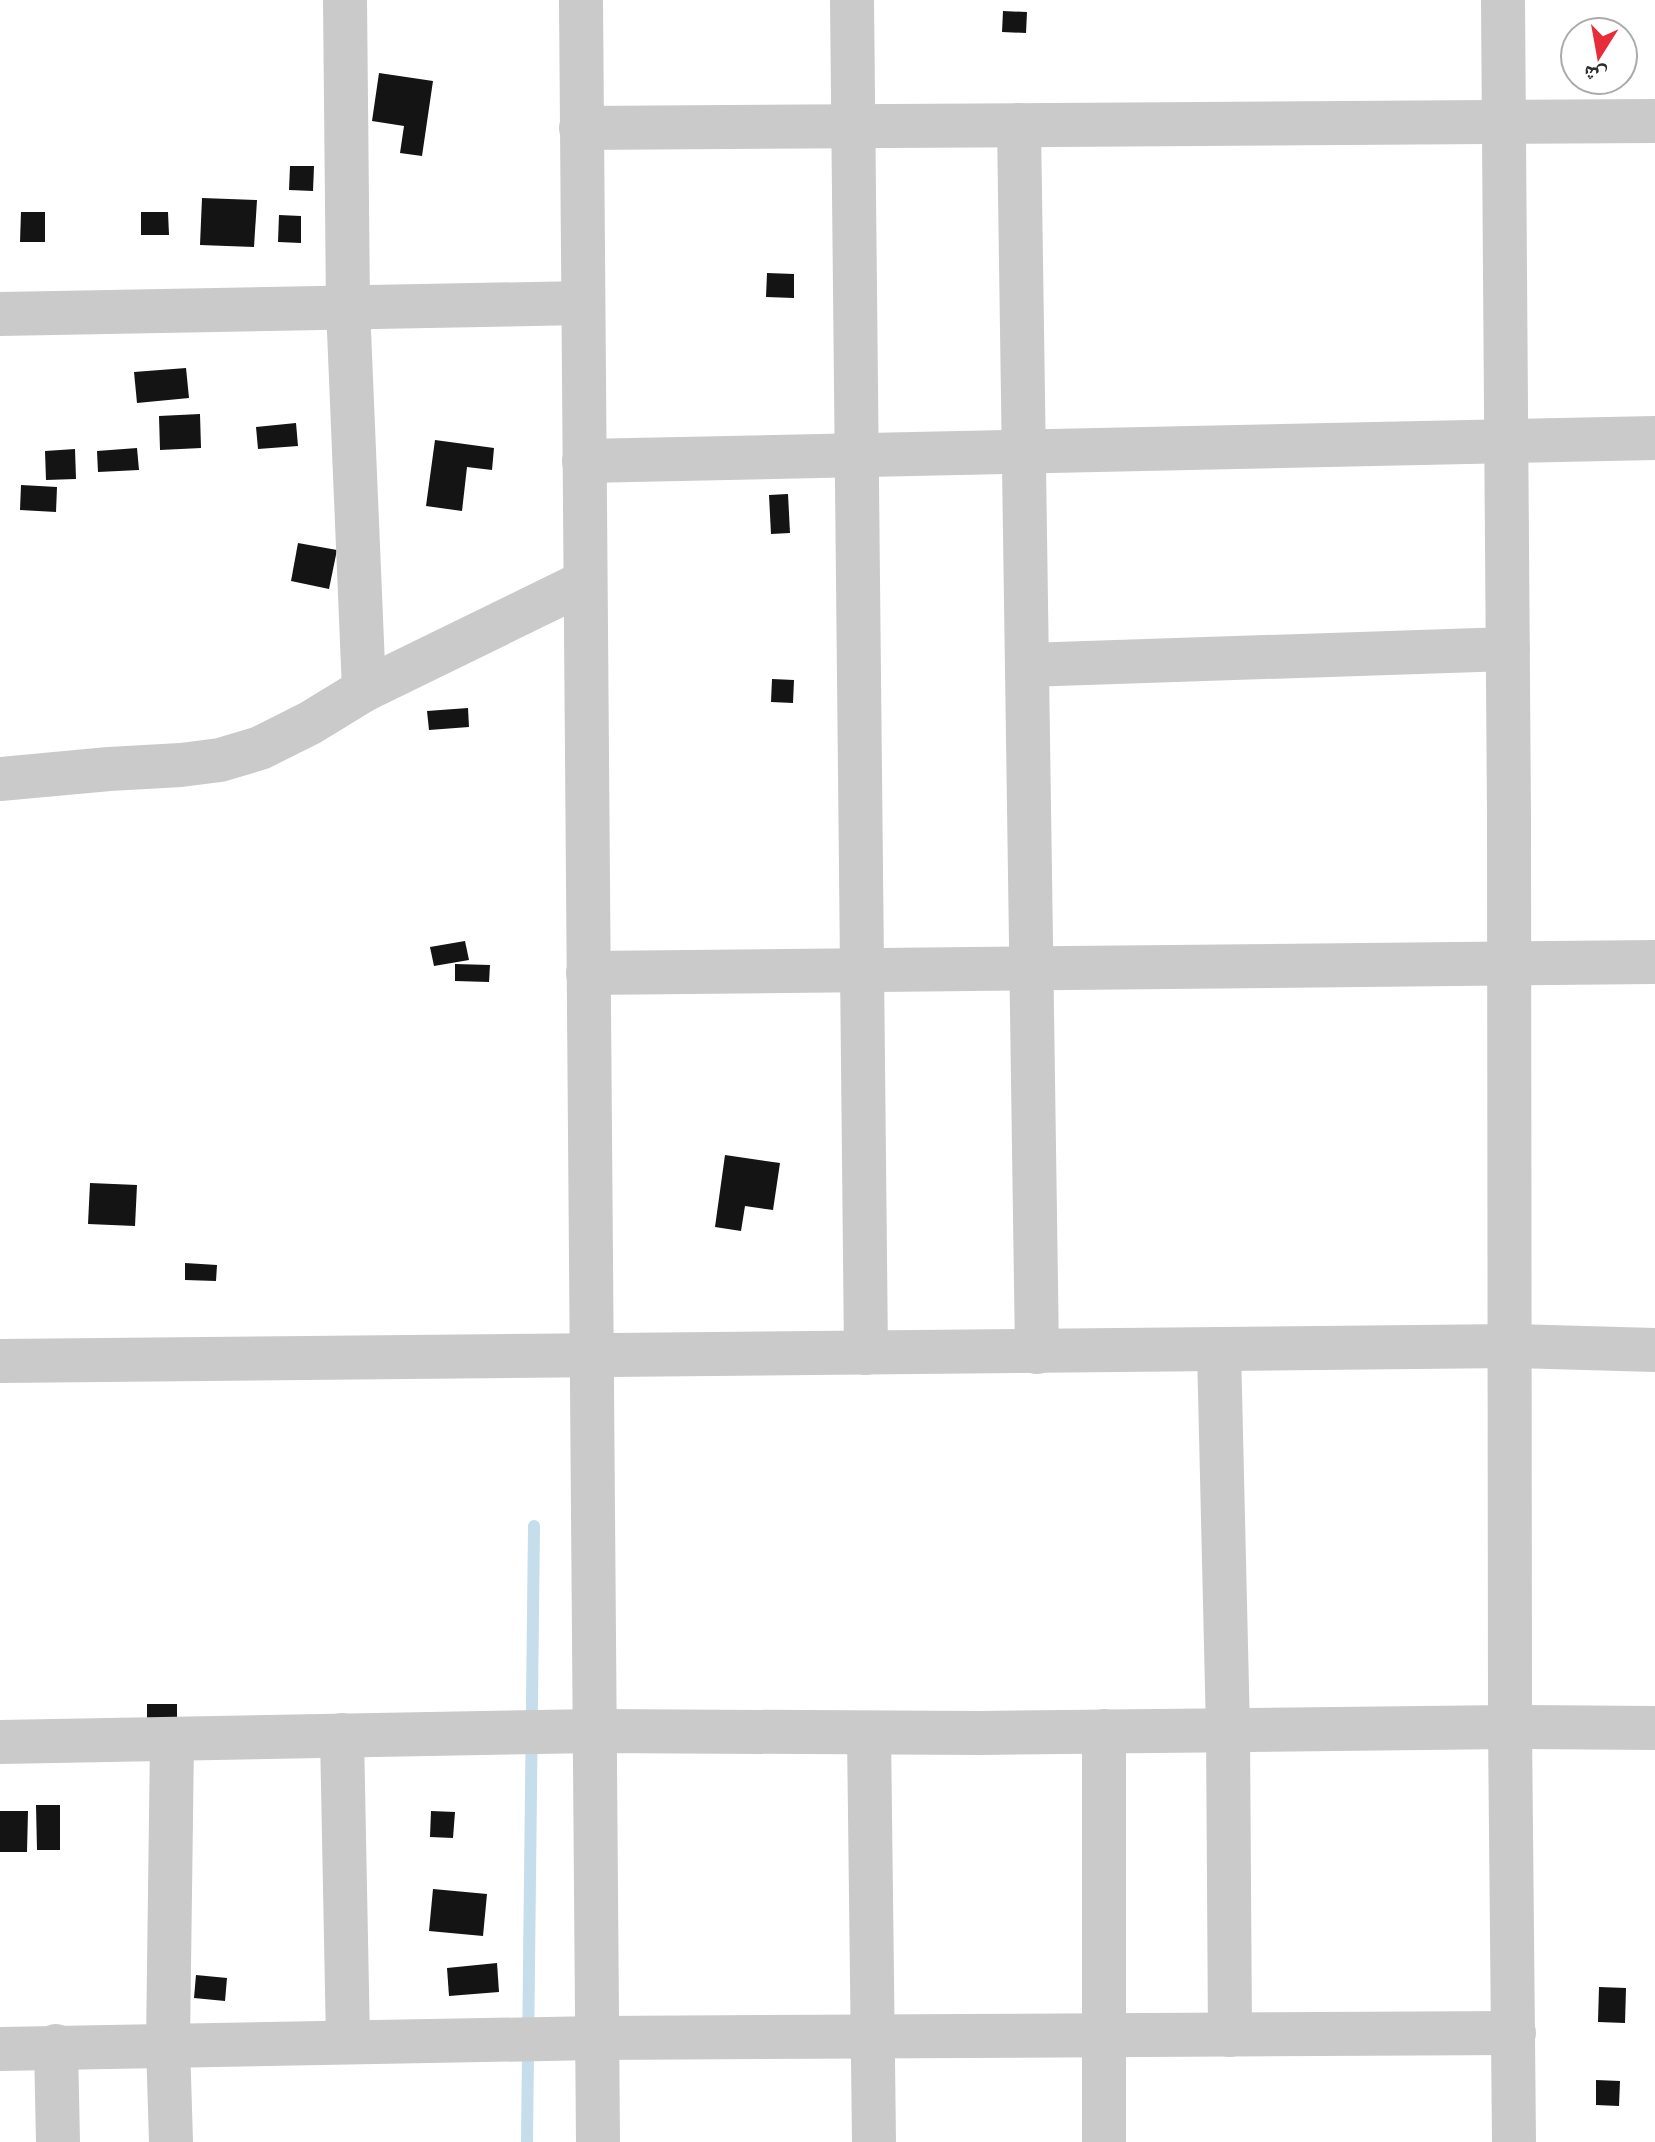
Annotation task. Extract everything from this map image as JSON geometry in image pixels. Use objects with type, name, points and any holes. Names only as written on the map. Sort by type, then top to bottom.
[{"type":"street","points":[[345,0],[348,307],[364,690]]},
{"type":"street","points":[[581,0],[598,2142]]},
{"type":"street","points":[[852,0],[866,1353]]},
{"type":"street","points":[[1503,0],[1514,2142]]},
{"type":"street","points":[[581,128],[1655,121]]},
{"type":"street","points":[[1019,125],[1037,1352]]},
{"type":"street","points":[[0,314],[583,303]]},
{"type":"street","points":[[584,461],[1655,438]]},
{"type":"street","points":[[0,779],[181,765],[220,760],[260,748],[310,723],[364,690],[585,582]]},
{"type":"street","points":[[1027,665],[1508,649]]},
{"type":"street","points":[[588,973],[1655,962]]},
{"type":"street","points":[[0,1361],[1512,1346],[1655,1350]]},
{"type":"street","points":[[1219,1349],[1228,1730],[1230,2035]]},
{"type":"street","points":[[0,1742],[595,1731],[869,1733],[1655,1728]]},
{"type":"street","points":[[1104,1731],[1104,2142]]},
{"type":"street","points":[[869,1733],[874,2142]]},
{"type":"street","points":[[342,1735],[348,2041]]},
{"type":"street","points":[[171,2142],[168,2044],[172,1740]]},
{"type":"street","points":[[0,2049],[597,2038],[1514,2033]]},
{"type":"street","points":[[56,2046],[58,2142]]},
{"type":"building","points":[[1003,11],[1027,12],[1026,33],[1002,32]]},
{"type":"building","points":[[379,73],[433,81],[422,156],[400,153],[404,126],[372,121]]},
{"type":"building","points":[[290,166],[314,166],[313,191],[289,190]]},
{"type":"building","points":[[202,198],[257,200],[254,247],[200,245]]},
{"type":"building","points":[[21,212],[45,212],[45,242],[20,242]]},
{"type":"building","points":[[141,212],[168,212],[169,235],[141,235]]},
{"type":"building","points":[[279,215],[301,216],[301,243],[278,242]]},
{"type":"building","points":[[767,273],[794,274],[794,298],[766,297]]},
{"type":"building","points":[[186,368],[189,398],[137,403],[134,372]]},
{"type":"building","points":[[200,414],[201,448],[160,450],[159,416]]},
{"type":"building","points":[[296,423],[298,446],[258,449],[256,427]]},
{"type":"building","points":[[435,440],[494,448],[492,470],[467,467],[462,511],[426,506]]},
{"type":"building","points":[[137,448],[139,470],[98,472],[97,451]]},
{"type":"building","points":[[75,449],[76,479],[46,480],[45,451]]},
{"type":"building","points":[[21,485],[57,487],[56,512],[20,510]]},
{"type":"building","points":[[788,494],[790,533],[771,534],[769,495]]},
{"type":"building","points":[[298,543],[337,550],[329,589],[291,581]]},
{"type":"building","points":[[772,679],[794,680],[793,703],[771,702]]},
{"type":"building","points":[[468,708],[469,727],[429,730],[427,711]]},
{"type":"building","points":[[465,941],[469,960],[434,966],[430,947]]},
{"type":"building","points":[[455,964],[490,965],[489,982],[455,981]]},
{"type":"building","points":[[725,1155],[780,1163],[773,1210],[745,1206],[741,1231],[715,1227]]},
{"type":"building","points":[[90,1183],[137,1185],[135,1226],[88,1224]]},
{"type":"building","points":[[185,1263],[217,1265],[216,1281],[185,1280]]},
{"type":"building","points":[[147,1704],[177,1704],[177,1718],[147,1718]]},
{"type":"building","points":[[36,1805],[60,1805],[60,1850],[37,1850]]},
{"type":"building","points":[[0,1811],[28,1811],[27,1852],[0,1852]]},
{"type":"building","points":[[431,1811],[455,1812],[453,1838],[430,1837]]},
{"type":"building","points":[[433,1889],[487,1894],[483,1936],[429,1931]]},
{"type":"building","points":[[497,1963],[499,1992],[449,1996],[447,1968]]},
{"type":"building","points":[[196,1975],[227,1978],[225,2001],[194,1998]]},
{"type":"building","points":[[1599,1987],[1626,1988],[1625,2023],[1598,2022]]},
{"type":"building","points":[[1596,2080],[1620,2081],[1619,2106],[1596,2105]]},
{"type":"waterway","points":[[527,2142],[534,1526]]}]
